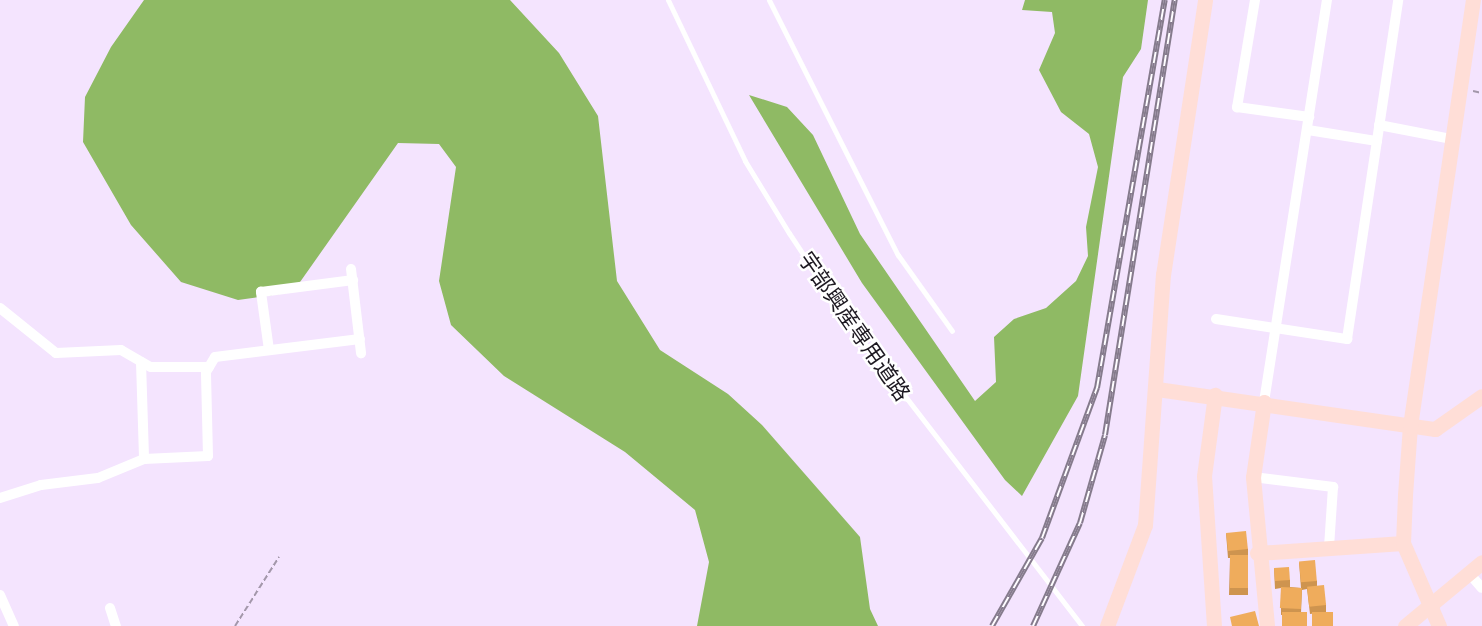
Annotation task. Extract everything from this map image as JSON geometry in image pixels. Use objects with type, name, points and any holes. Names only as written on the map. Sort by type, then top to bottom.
[{"type":"street","points":[[1107,626],[1145,525],[1163,276],[1206,0]]},
{"type":"street","points":[[1255,0],[1237,107],[1309,117]]},
{"type":"street","points":[[1267,626],[1257,553],[1253,477],[1327,0]]},
{"type":"street","points":[[1216,320],[1347,339],[1398,0]]},
{"type":"street","points":[[1439,626],[1427,607],[1403,543],[1410,426],[1473,0]]},
{"type":"street","points":[[1379,125],[1451,139]]},
{"type":"street","points":[[1308,130],[1377,141]]},
{"type":"street","points":[[269,350],[261,292],[352,275],[361,353]]},
{"type":"street","points":[[0,308],[47,350],[79,355],[121,350],[141,362],[209,367]]},
{"type":"street","points":[[0,498],[41,485],[98,478],[144,459],[208,456],[209,367],[215,357],[360,339]]},
{"type":"street","points":[[141,362],[144,459]]},
{"type":"street","points":[[1156,389],[1264,402],[1410,426],[1442,428],[1482,396]]},
{"type":"street","points":[[1214,626],[1204,476],[1215,395]]},
{"type":"street","points":[[1253,477],[1333,487],[1329,548]]},
{"type":"street","points":[[1257,553],[1403,543]]},
{"type":"street","points":[[1405,626],[1482,561]]},
{"type":"street","points":[[1468,572],[1482,588]]},
{"type":"street","points":[[0,595],[14,626]]},
{"type":"street","points":[[110,608],[116,626]]},
{"type":"lane","name":"宇部興産専用道路","points":[[668,0],[745,161],[789,233],[848,322],[1082,626]]},
{"type":"lane","points":[[769,0],[898,255],[952,331]]},
{"type":"path","points":[[235,626],[279,556]]},
{"type":"green space","points":[[144,0],[510,0],[559,53],[598,116],[617,281],[660,350],[728,394],[762,425],[860,537],[870,609],[878,626],[697,626],[709,562],[695,510],[625,452],[504,376],[451,325],[439,281],[456,167],[439,144],[398,143],[293,292],[238,300],[181,282],[131,225],[83,142],[85,97],[111,47]]},
{"type":"green space","points":[[1025,0],[1148,0],[1141,49],[1123,77],[1078,396],[1022,496],[1005,480],[862,283],[749,95],[787,107],[813,135],[860,234],[975,401],[996,382],[994,337],[1014,319],[1046,308],[1076,281],[1088,256],[1086,227],[1098,167],[1089,134],[1061,112],[1039,70],[1055,33],[1052,12],[1022,10]]},
{"type":"building","points":[[1246,531],[1248,549],[1228,551],[1226,533]]},
{"type":"building","points":[[1230,555],[1248,555],[1248,588],[1230,588]]},
{"type":"building","points":[[1315,560],[1317,581],[1301,582],[1299,561]]},
{"type":"building","points":[[1289,567],[1290,580],[1275,581],[1274,568]]},
{"type":"building","points":[[1324,585],[1326,605],[1309,607],[1307,587]]},
{"type":"building","points":[[1281,587],[1302,588],[1301,609],[1280,608]]},
{"type":"building","points":[[1255,611],[1259,626],[1232,626],[1230,617]]},
{"type":"building","points":[[1282,612],[1307,612],[1307,626],[1282,626]]},
{"type":"building","points":[[1312,612],[1333,612],[1333,626],[1312,626]]},
{"type":"railway","points":[[992,626],[1042,538],[1097,388],[1165,0]]},
{"type":"railway","points":[[1033,626],[1080,523],[1105,435],[1175,0]]}]
